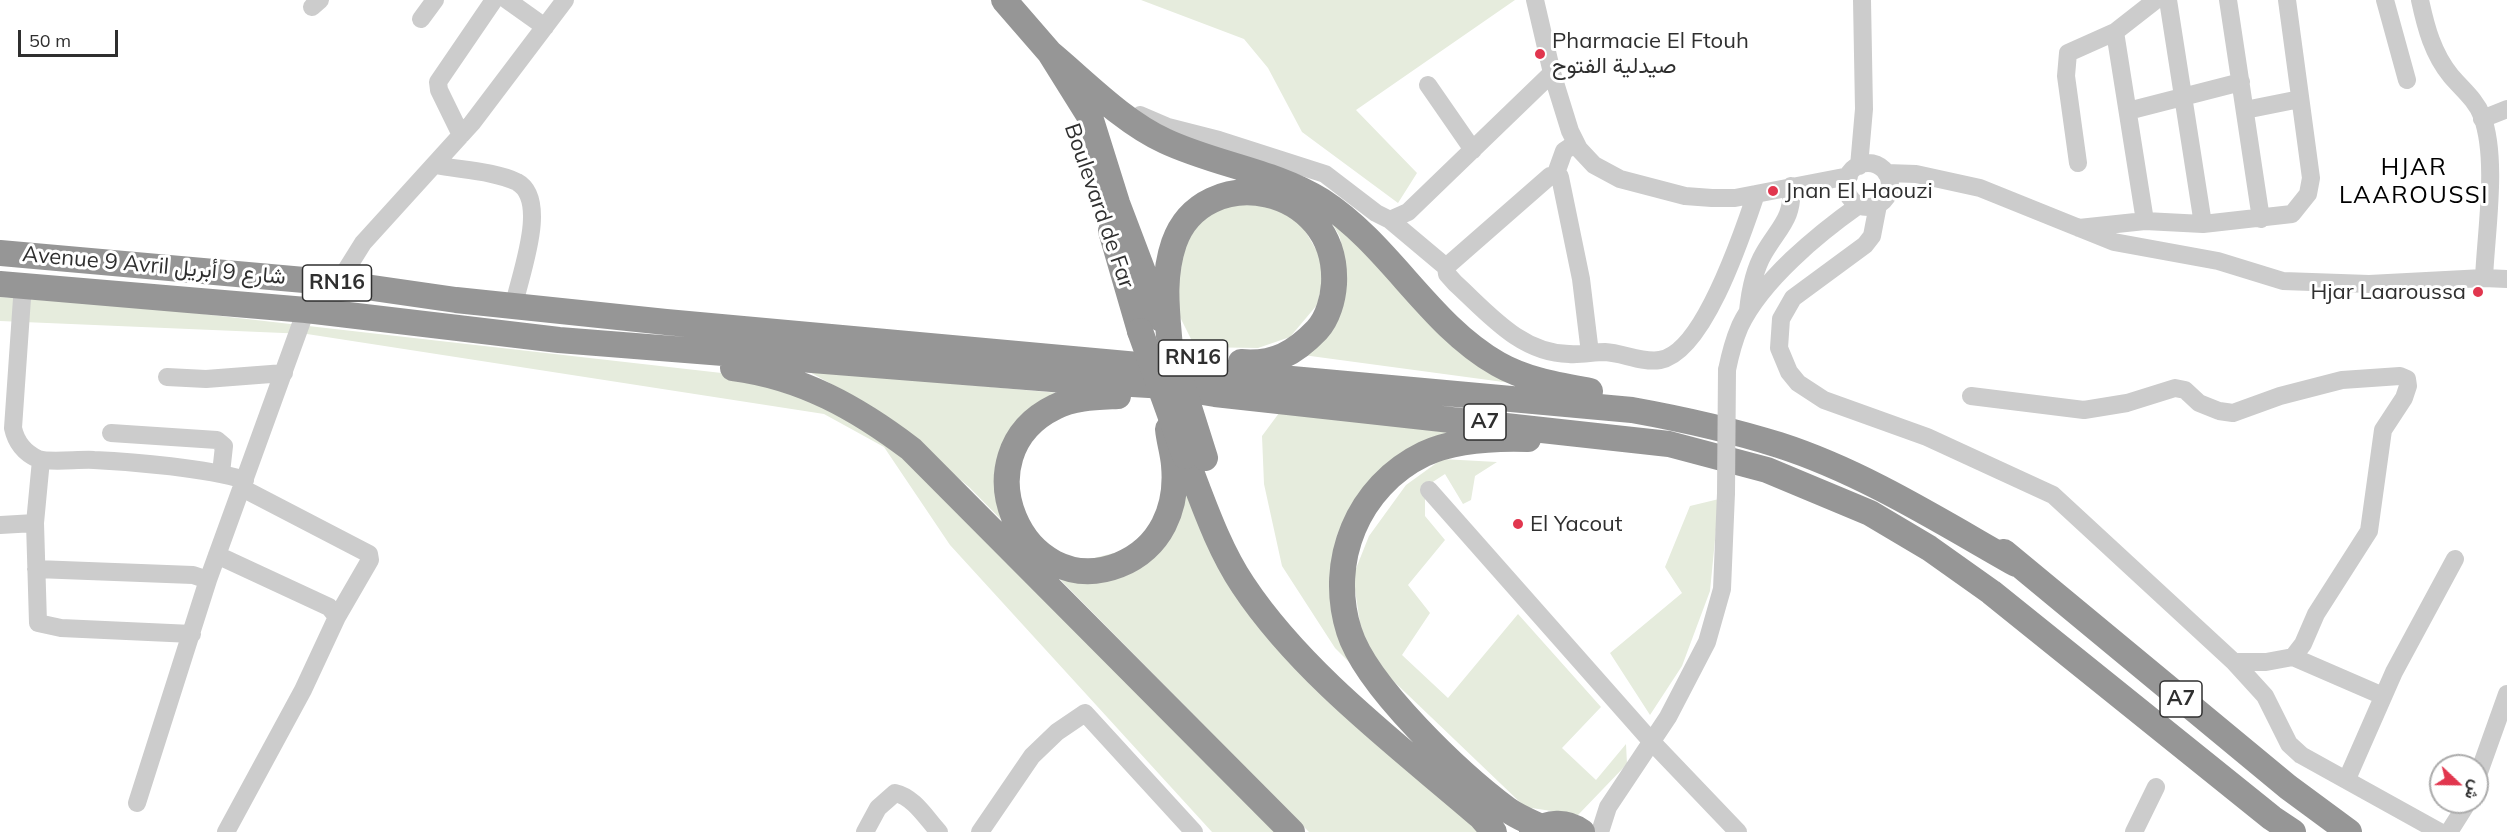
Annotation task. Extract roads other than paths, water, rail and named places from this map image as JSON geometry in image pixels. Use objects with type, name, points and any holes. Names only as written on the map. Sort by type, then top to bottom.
[{"type":"highway","name":"Boulevard de Far","points":[[984,0],[1047,76],[1079,136],[1150,323]]},
{"type":"highway","name":"Boulevard de Far","points":[[1004,0],[1050,53],[1090,117],[1118,203],[1150,323]]},
{"type":"highway","points":[[1050,53],[1123,115],[1164,141],[1263,174],[1320,200],[1359,228],[1458,334],[1498,364],[1537,381],[1792,433],[1932,502],[1993,541],[2016,564]]},
{"type":"highway","name":"RN16","points":[[666,322],[833,326],[1249,363],[1272,359],[1299,349],[1321,325],[1333,298],[1335,265],[1327,238],[1307,213],[1284,198],[1246,193],[1222,197],[1207,204],[1189,219],[1175,241],[1169,263],[1165,292],[1170,347],[1195,457],[1226,557],[1272,626],[1300,657],[1481,817],[1494,832]]},
{"type":"highway","name":"Avenue 9 Avril شارع 9 أبريل","points":[[0,253],[338,283],[456,300],[514,304],[666,322]]},
{"type":"highway","name":"Avenue 9 Avril شارع 9 أبريل","points":[[11,284],[306,310],[559,340]]},
{"type":"highway","name":"A7","points":[[666,322],[1306,378],[1632,410],[1675,417],[1780,446],[1857,478],[2016,564],[2288,787],[2349,832]]},
{"type":"highway","points":[[1150,323],[1170,347]]},
{"type":"highway","name":"RN16","points":[[1150,323],[1166,401],[1252,572],[1272,600],[1340,676],[1494,805],[1508,810],[1536,829],[1556,824],[1586,831]]},
{"type":"highway","name":"RN16","points":[[559,340],[580,351],[685,362],[766,374],[820,391],[868,416],[911,449],[938,474],[1292,832]]},
{"type":"highway","name":"A7","points":[[559,340],[1166,386],[1215,394],[1669,444],[1767,470],[1870,513],[1929,548],[1991,592],[2263,811],[2294,832]]},
{"type":"highway","points":[[1166,401],[1168,437],[1174,468],[1173,501],[1164,528],[1153,544],[1130,560],[1095,572],[1065,566],[1041,553],[1017,528],[1007,489],[1007,467],[1012,451],[1030,424],[1056,406],[1081,399],[1215,394]]},
{"type":"highway","points":[[1508,810],[1468,776],[1395,702],[1364,664],[1349,631],[1343,600],[1343,572],[1348,537],[1365,504],[1393,474],[1425,454],[1458,444],[1515,439],[1582,442],[1756,473],[1853,519],[1991,592]]},
{"type":"street","points":[[421,19],[435,0]]},
{"type":"street","points":[[461,135],[439,90],[438,82],[494,0]]},
{"type":"street","points":[[507,0],[545,27]]},
{"type":"street","points":[[338,283],[363,243],[461,135],[565,0]]},
{"type":"street","points":[[1535,0],[1552,73],[1576,143],[1594,165],[1620,179],[1685,196],[1712,198],[1756,194],[1798,185],[1866,187],[1940,180],[1995,193],[2100,238],[2136,248],[2218,261],[2283,280],[2369,284],[2484,278],[2507,279]]},
{"type":"street","points":[[1862,0],[1866,187],[1872,236],[1858,251],[1793,298],[1781,319],[1779,348],[1789,372],[1798,383],[1824,400],[1927,437],[2053,495],[2234,662],[2265,696],[2289,744],[2301,755],[2440,832]]},
{"type":"street","points":[[2078,163],[2066,76],[2068,52],[2115,32],[2156,0]]},
{"type":"street","points":[[2168,0],[2203,224]]},
{"type":"street","points":[[2228,0],[2261,219]]},
{"type":"street","points":[[2079,228],[2145,221],[2203,224],[2292,214],[2308,194],[2311,178],[2287,0]]},
{"type":"street","points":[[2385,0],[2407,80]]},
{"type":"street","points":[[2420,0],[2427,36],[2450,75],[2469,95],[2482,119],[2489,148],[2484,278]]},
{"type":"street","points":[[2115,32],[2145,221]]},
{"type":"street","points":[[1390,220],[1407,212],[1552,73]]},
{"type":"street","points":[[2127,111],[2241,82]]},
{"type":"street","points":[[1089,85],[1168,128],[1219,140],[1326,174],[1376,213],[1390,220],[1446,267],[1447,274],[1455,283],[1509,334],[1532,345],[1568,354],[1608,352],[1660,360],[1668,357],[1684,344],[1716,299],[1756,194]]},
{"type":"street","points":[[1428,85],[1473,150]]},
{"type":"street","points":[[2246,110],[2300,99]]},
{"type":"street","points":[[2482,119],[2507,109]]},
{"type":"street","points":[[1555,176],[1564,151],[1576,143]]},
{"type":"street","points":[[435,165],[518,183],[527,194],[534,212],[514,304]]},
{"type":"street","points":[[1446,267],[1550,176],[1563,180],[1581,279],[1590,352]]},
{"type":"street","points":[[1747,314],[1751,290],[1763,254],[1787,219],[1798,185]]},
{"type":"street","points":[[1586,831],[1608,807],[1688,684],[1701,657],[1715,618],[1722,589],[1726,493],[1727,370],[1736,337],[1747,314],[1777,276],[1866,187]]},
{"type":"street","points":[[11,284],[13,428],[21,446],[41,460],[97,460],[221,473],[369,554],[370,560],[337,617],[303,690],[226,832]]},
{"type":"street","points":[[137,803],[208,580],[306,310]]},
{"type":"street","points":[[167,377],[216,378],[284,373]]},
{"type":"street","points":[[1971,396],[2084,410],[2127,403],[2175,388],[2185,390],[2199,404],[2233,413],[2280,396],[2342,380],[2400,376],[2406,380],[2408,386],[2404,398],[2383,430],[2369,531],[2316,614],[2303,644],[2294,657]]},
{"type":"street","points":[[111,433],[217,440],[224,446],[221,473]]},
{"type":"street","points":[[41,460],[35,523],[38,623],[61,628],[192,634]]},
{"type":"street","points":[[1429,490],[1651,741],[1738,832]]},
{"type":"street","points":[[0,525],[35,523]]},
{"type":"street","points":[[217,555],[328,607],[337,617]]},
{"type":"street","points":[[2347,779],[2383,696],[2455,559]]},
{"type":"street","points":[[36,569],[193,575],[208,580]]},
{"type":"street","points":[[2234,662],[2266,662],[2294,657],[2383,696]]},
{"type":"street","points":[[2486,754],[2507,694]]},
{"type":"street","points":[[980,832],[1032,756],[1057,732],[1085,713],[1194,832]]},
{"type":"street","points":[[2134,832],[2156,787]]},
{"type":"street","points":[[865,832],[878,808],[895,793],[903,795],[913,803],[939,832]]},
{"type":"street","points":[[2449,832],[2460,814]]},
{"type":"place","name":"Pharmacie El Ftouh صيدلية الفتوح","points":[[1540,54]]},
{"type":"place","name":"Jnan El Haouzi","points":[[1773,191]]},
{"type":"place","name":"Hjar Laaroussa","points":[[2478,292]]},
{"type":"place","name":"El Yacout","points":[[1518,524]]},
{"type":"district","name":"HJAR LAAROUSSI","points":[[2414,182]]}]
